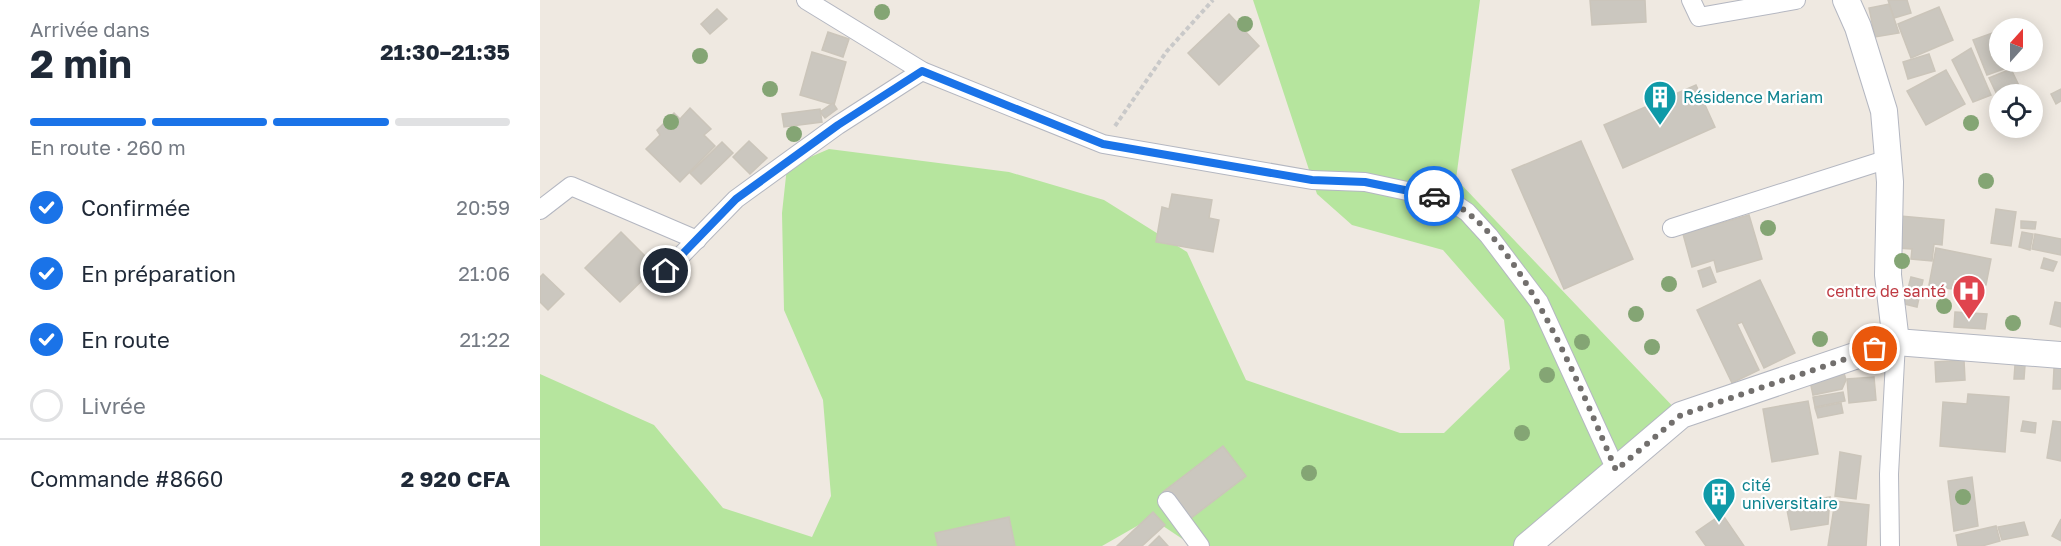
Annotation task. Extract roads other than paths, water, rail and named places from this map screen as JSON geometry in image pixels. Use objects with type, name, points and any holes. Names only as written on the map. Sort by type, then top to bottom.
[{"type":"street","points":[[806,0],[922,71],[1103,144],[1312,180],[1365,182],[1449,200],[1467,212],[1489,236],[1539,302],[1616,470]]},
{"type":"street","points":[[1691,0],[1699,17],[1796,0]]},
{"type":"street","points":[[1846,0],[1858,27],[1884,111],[1888,159],[1888,275],[1896,342],[1889,474],[1890,546]]},
{"type":"street","points":[[666,271],[736,199],[838,125],[922,71]]},
{"type":"street","points":[[1672,228],[1888,159]]},
{"type":"street","points":[[540,210],[571,186],[697,240]]},
{"type":"street","points":[[1527,546],[1681,415],[1896,342],[2061,355]]},
{"type":"street","points":[[1167,501],[1200,546]]},
{"type":"place","name":"Résidence Mariam","points":[[1660,126]]},
{"type":"place","name":"centre de santé","points":[[1969,320]]},
{"type":"place","name":"cité universitaire","points":[[1719,523]]}]
